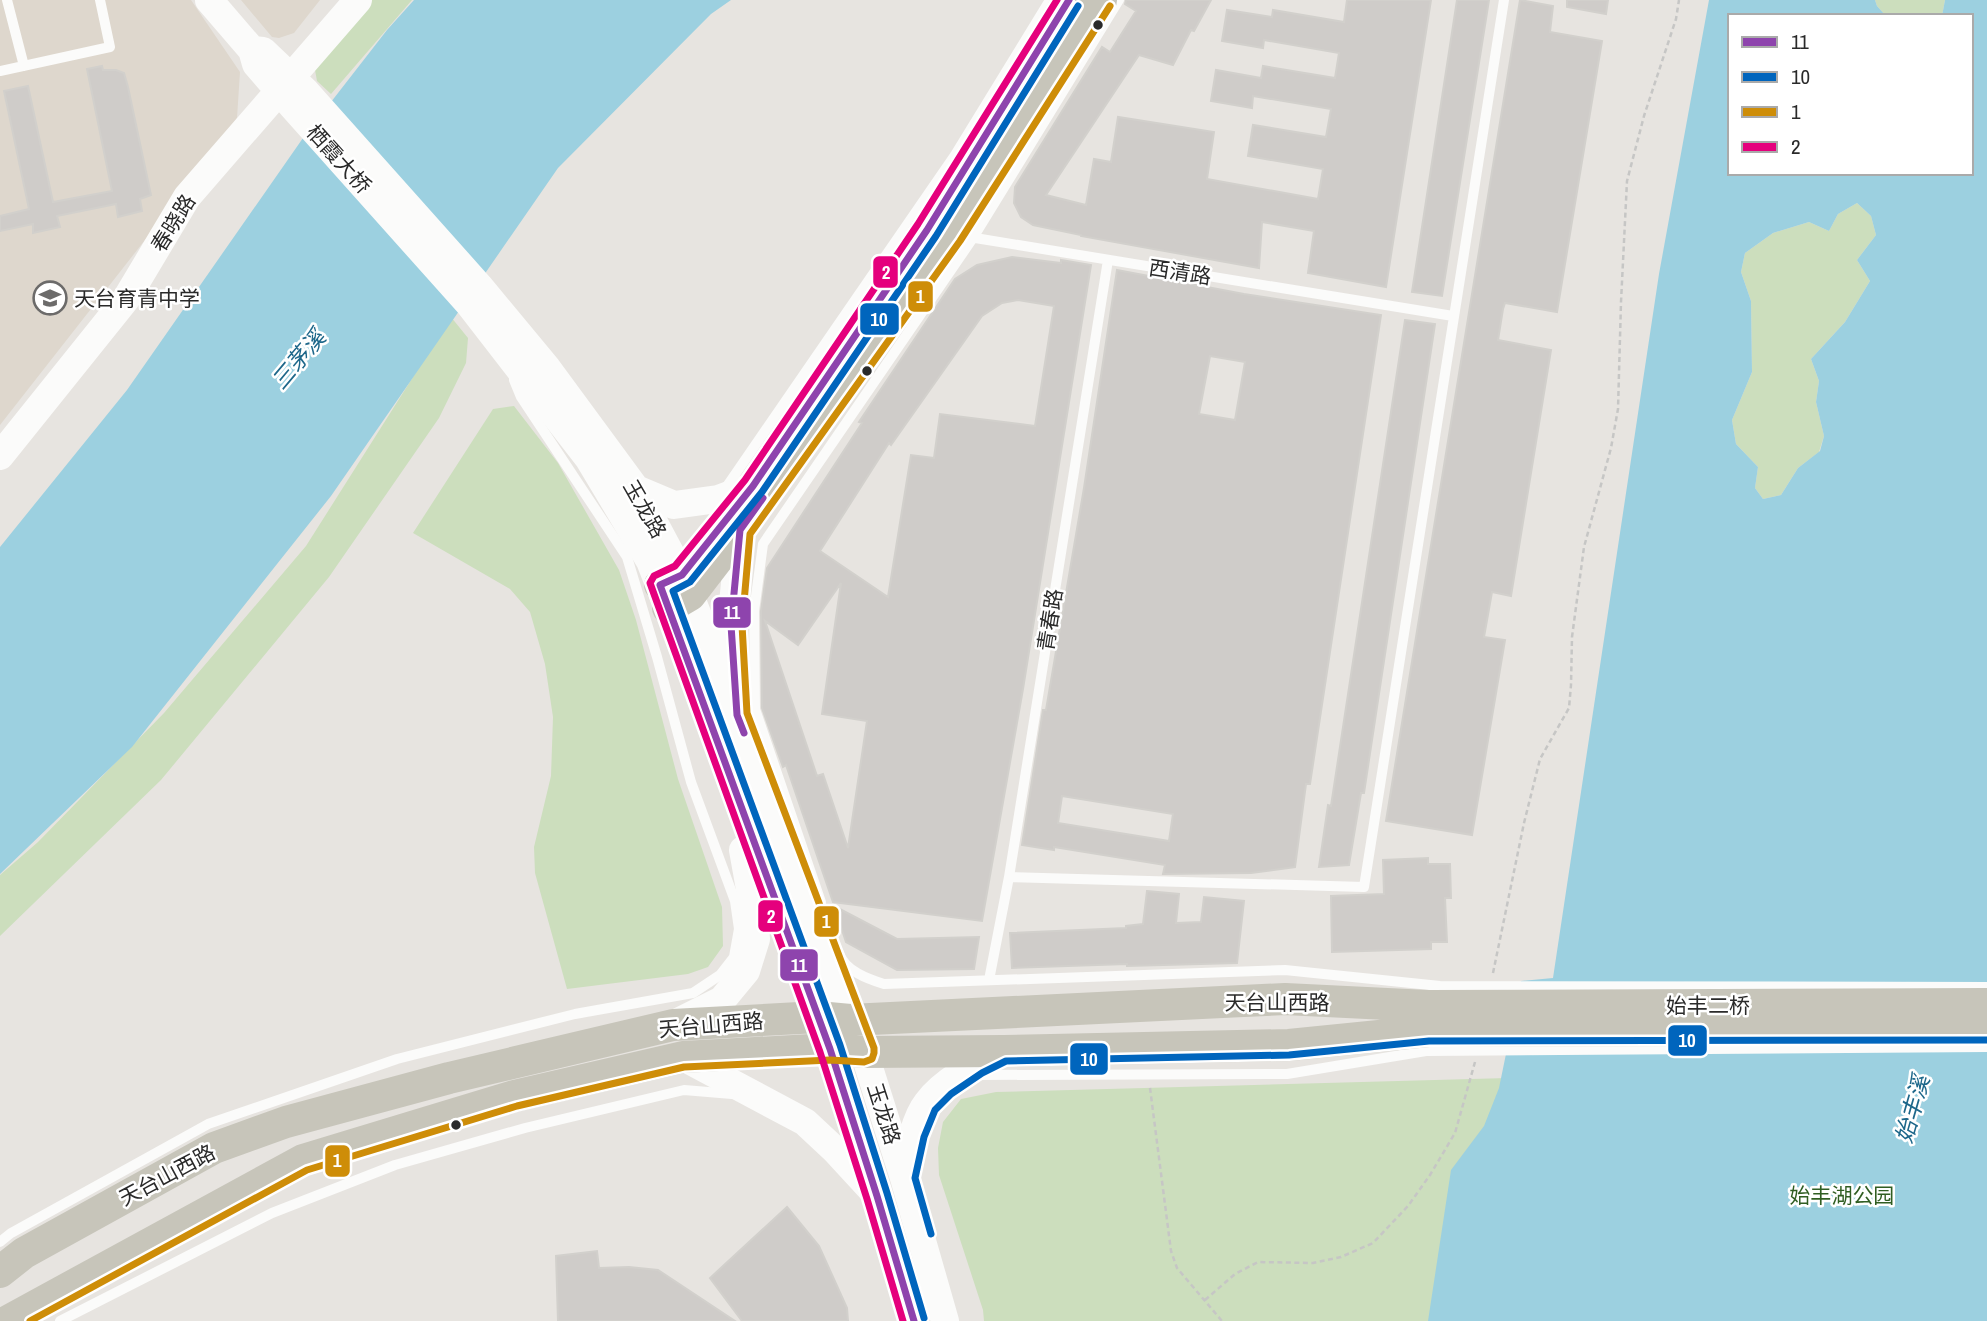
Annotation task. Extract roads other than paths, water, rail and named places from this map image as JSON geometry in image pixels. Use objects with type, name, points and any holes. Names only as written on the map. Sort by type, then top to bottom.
[{"type":"main road","name":"栖霞大桥","points":[[209,0],[252,50],[263,51],[292,92],[474,295]]},
{"type":"main road","name":"春晓路","points":[[0,456],[127,299],[187,197],[292,92],[358,0]]},
{"type":"main road","points":[[675,591],[939,232],[1069,0]]},
{"type":"main road","points":[[675,591],[740,530],[939,232],[1101,0]]},
{"type":"main road","name":"玉龙路","points":[[474,295],[497,341],[589,459],[650,561],[675,591],[737,715],[864,1052],[945,1321]]},
{"type":"main road","name":"玉龙路","points":[[474,295],[548,368],[636,489],[675,591],[729,775],[830,1049],[914,1321]]},
{"type":"main road","points":[[636,489],[674,505],[718,499],[753,486]]},
{"type":"main road","points":[[737,715],[732,625],[740,530]]},
{"type":"main road","points":[[673,1025],[722,1000],[746,971],[756,939],[753,906],[729,775]]},
{"type":"main road","name":"天台山西路","points":[[0,1272],[24,1253],[214,1149],[286,1122],[383,1095],[673,1025],[818,1017],[850,1020],[1286,999],[1430,1019]]},
{"type":"main road","name":"始丰二桥","points":[[1430,1019],[1987,1004]]},
{"type":"main road","name":"天台山西路","points":[[8,1321],[303,1160],[514,1096],[682,1057],[830,1049],[864,1052],[1003,1051],[1289,1045],[1430,1019]]},
{"type":"main road","name":"始丰二桥","points":[[1430,1019],[1987,1029]]},
{"type":"main road","points":[[904,1178],[914,1133],[926,1104],[977,1063],[1003,1051]]},
{"type":"main road","points":[[682,1057],[805,1122],[877,1196]]},
{"type":"lane","points":[[7,0],[23,66]]},
{"type":"lane","points":[[0,71],[110,47],[100,0]]},
{"type":"lane","points":[[1050,0],[955,155],[939,232],[763,544],[754,611],[755,709],[841,960],[863,977],[884,985],[1285,970],[1430,1019],[1987,1047]]},
{"type":"lane","points":[[718,499],[939,232],[1119,0]]},
{"type":"lane","points":[[1009,877],[1364,887],[1504,0]]},
{"type":"lane","name":"西清路","points":[[939,232],[1453,316]]},
{"type":"lane","name":"青春路","points":[[989,980],[1009,877],[1108,260]]},
{"type":"lane","points":[[0,1242],[11,1233],[208,1124],[397,1059],[575,1014],[693,993],[720,975],[734,957],[739,929],[735,901],[691,782],[627,556],[521,397],[497,341]]},
{"type":"lane","points":[[944,1087],[981,1074],[1287,1074],[1430,1019],[1987,986]]},
{"type":"lane","points":[[60,1321],[272,1213],[395,1165],[525,1128],[684,1090],[755,1095]]},
{"type":"water","name":"三茅溪","points":[[414,0],[731,0],[711,14],[558,168],[331,496],[132,747],[0,874],[0,547],[127,390],[303,138],[387,30]]},
{"type":"water","name":"始丰溪","points":[[1709,0],[1875,0],[1884,14],[1728,14],[1728,175],[1973,175],[1973,14],[1942,14],[1945,0],[1987,0],[1987,1321],[1428,1321],[1451,1170],[1484,1126],[1499,1088],[1521,981],[1553,978],[1659,274]],"holes":[[[1857,203],[1871,216],[1876,235],[1857,260],[1870,281],[1845,322],[1811,359],[1819,381],[1816,402],[1824,436],[1820,451],[1798,468],[1781,495],[1763,499],[1755,488],[1758,467],[1736,444],[1732,420],[1752,372],[1751,301],[1741,272],[1745,253],[1773,233],[1809,222],[1829,231],[1838,214]]]},
{"type":"place","name":"天台育青中学","points":[[50,298]]},
{"type":"park label","name":"始丰湖公园","points":[[1842,1195]]}]
